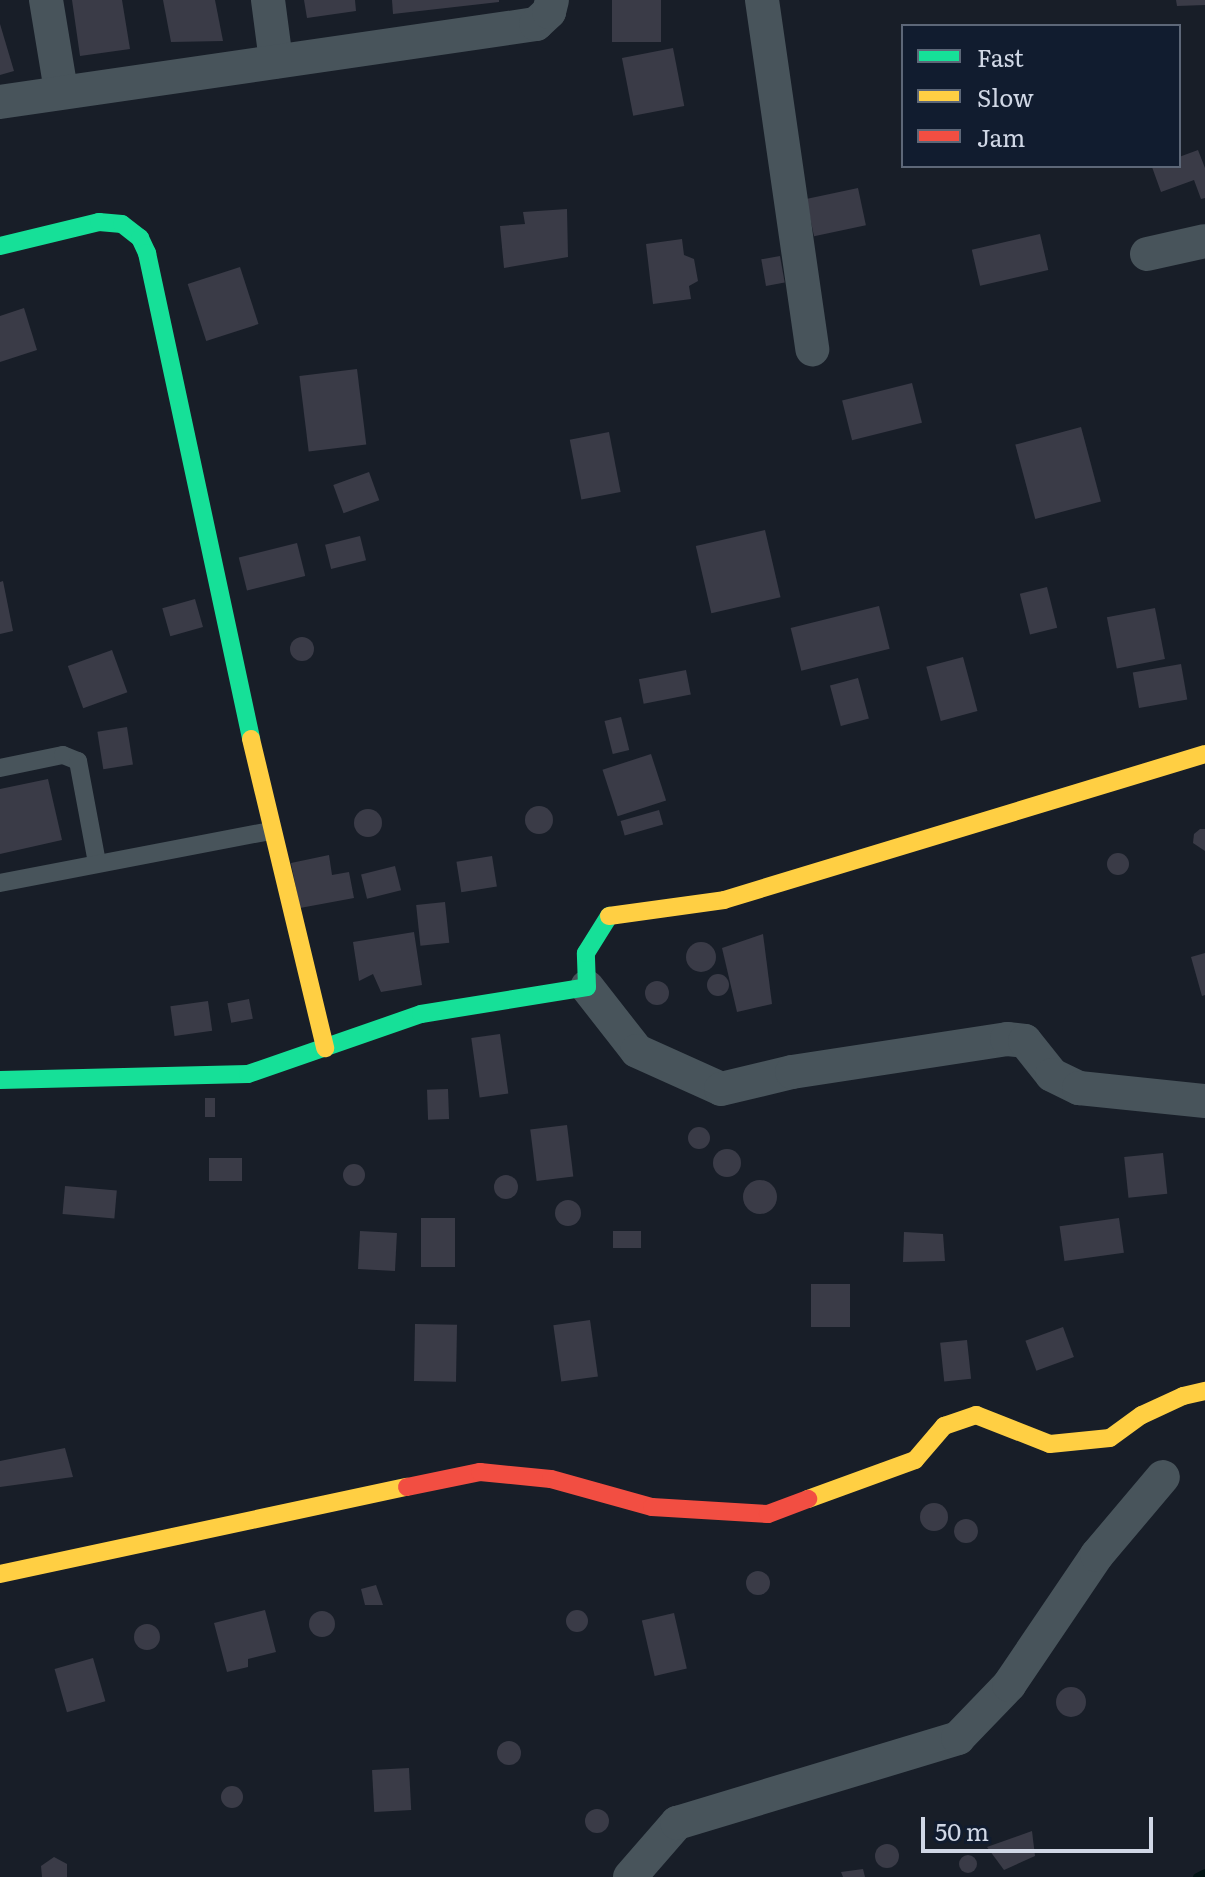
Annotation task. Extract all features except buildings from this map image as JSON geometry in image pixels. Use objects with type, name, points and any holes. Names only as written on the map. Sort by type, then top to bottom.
[{"type":"street","points":[[46,0],[61,91]]},
{"type":"street","points":[[268,0],[276,61]]},
{"type":"street","points":[[0,102],[536,24],[549,12],[552,0]]},
{"type":"street","points":[[762,0],[812,349]]},
{"type":"street","points":[[0,246],[99,222],[122,224],[144,245],[271,831],[325,1048]]},
{"type":"street","points":[[1147,254],[1205,241]]},
{"type":"street","points":[[1205,754],[724,900],[610,914],[586,953],[587,987],[637,1051],[721,1089],[792,1072],[1007,1039],[1025,1041],[1052,1075],[1079,1088],[1205,1101]]},
{"type":"street","points":[[0,1080],[248,1074],[421,1014],[587,987]]},
{"type":"street","points":[[0,1574],[480,1472],[551,1479],[652,1507],[768,1514],[915,1460],[944,1426],[976,1415],[1050,1444],[1110,1438],[1142,1415],[1183,1396],[1205,1391]]},
{"type":"street","points":[[630,1877],[677,1823],[958,1738],[1009,1685],[1097,1555],[1163,1477]]},
{"type":"lane","points":[[0,768],[63,755],[78,761],[97,863]]},
{"type":"lane","points":[[0,883],[271,831]]},
{"type":"waterway","points":[[1197,1877],[1205,1873]]},
{"type":"traffic: fast","points":[[0,246],[99,222],[122,224],[140,238],[147,253],[251,739]]},
{"type":"traffic: fast","points":[[0,1080],[248,1074],[421,1014],[587,987],[586,953],[609,916]]},
{"type":"traffic: slow","points":[[251,739],[325,1048]]},
{"type":"traffic: slow","points":[[609,916],[724,900],[1205,754]]},
{"type":"traffic: slow","points":[[808,1499],[915,1460],[944,1426],[976,1415],[1050,1444],[1110,1438],[1142,1415],[1183,1396],[1205,1391]]},
{"type":"traffic: slow","points":[[0,1574],[407,1487]]},
{"type":"traffic: jam","points":[[407,1487],[480,1472],[551,1479],[652,1507],[768,1514],[808,1499]]}]
